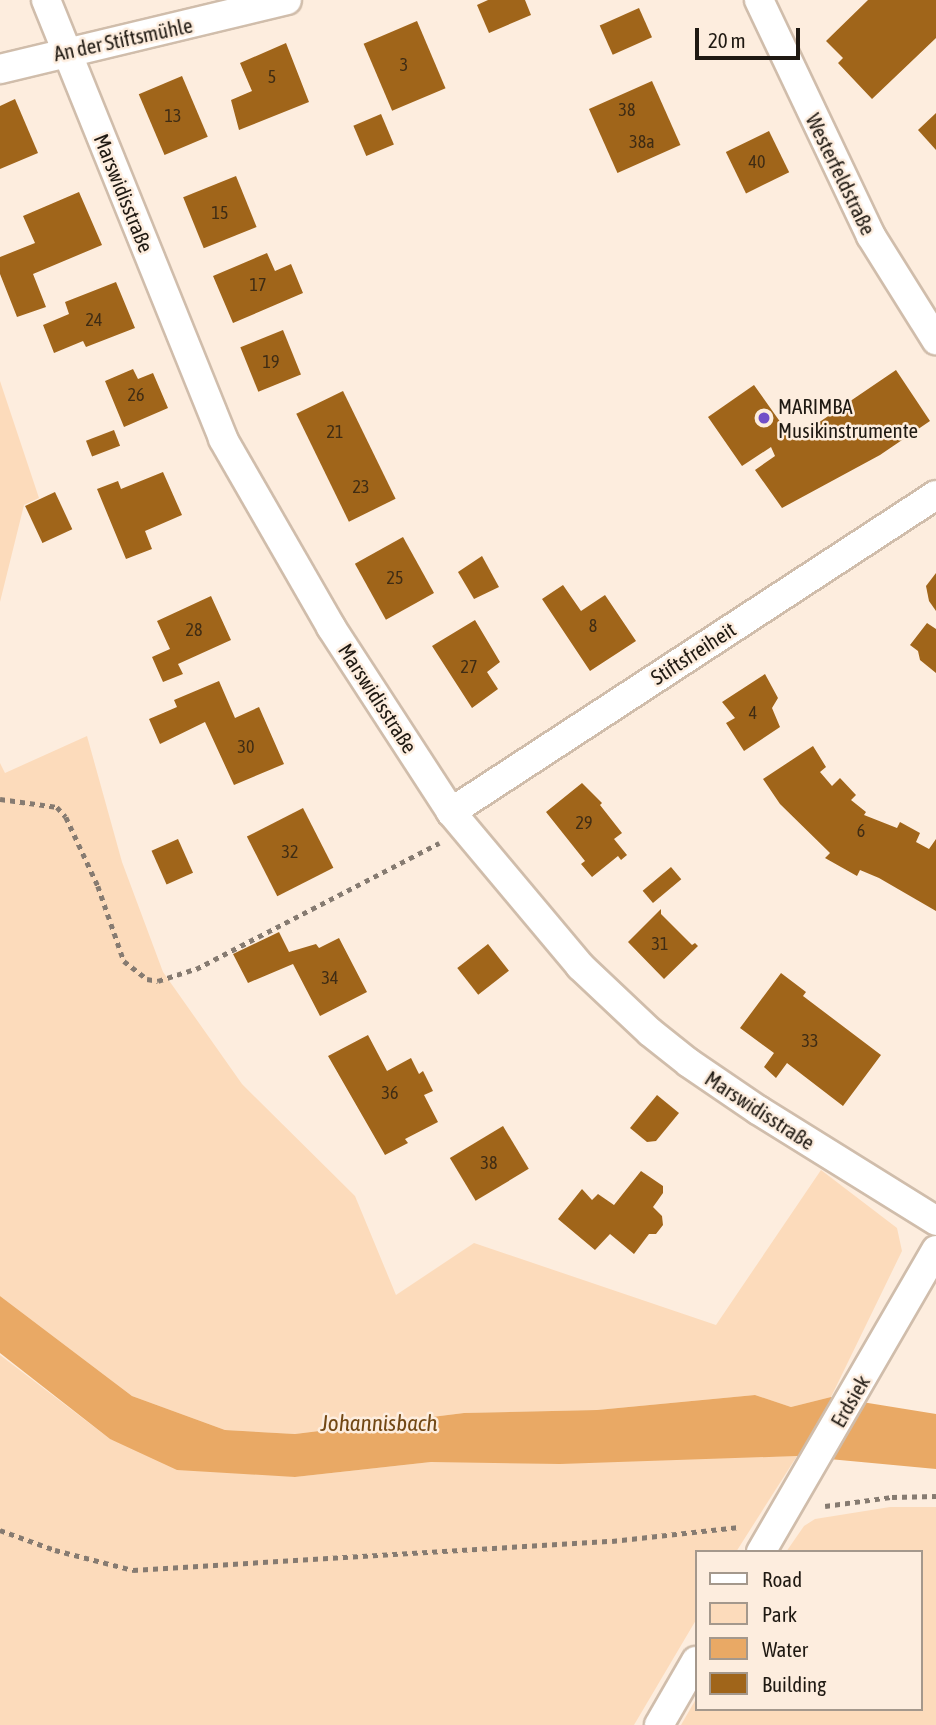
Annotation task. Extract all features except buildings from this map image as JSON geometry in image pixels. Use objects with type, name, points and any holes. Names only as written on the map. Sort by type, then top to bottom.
[{"type":"street","name":"Marswidisstraße","points":[[46,0],[223,439],[331,627],[458,821],[580,966],[660,1040],[758,1110],[936,1221]]},
{"type":"street","name":"An der Stiftsmühle","points":[[0,69],[67,50],[125,41],[287,0]]},
{"type":"street","name":"Westerfeldstraße","points":[[759,0],[871,236],[936,340]]},
{"type":"street","name":"Stiftsfreiheit","points":[[458,821],[936,495]]},
{"type":"street","name":"Erdsiek","points":[[762,1550],[936,1250]]},
{"type":"street","points":[[659,1725],[694,1664]]},
{"type":"path","points":[[0,799],[57,807],[66,817],[97,886],[124,961],[147,979],[158,981],[195,969],[458,821]]},
{"type":"path","points":[[0,1530],[55,1550],[133,1570],[612,1541],[763,1524],[824,1506],[859,1500],[936,1496]]},
{"type":"green space","points":[[0,381],[39,498],[24,505],[0,602]]},
{"type":"green space","points":[[87,736],[122,862],[163,972],[242,1084],[355,1196],[396,1295],[474,1243],[716,1325],[821,1170],[897,1228],[902,1251],[831,1397],[791,1407],[755,1395],[597,1410],[464,1413],[295,1434],[225,1430],[132,1396],[0,1296],[0,763],[5,773]]},
{"type":"green space","points":[[0,1355],[110,1439],[295,1477],[431,1462],[797,1456],[737,1550],[694,1550],[694,1623],[634,1725],[0,1725]]},
{"type":"green space","points":[[890,1507],[936,1507],[936,1725],[681,1725],[694,1702],[694,1711],[922,1711],[922,1550],[787,1550],[804,1526],[815,1519]]},
{"type":"water","points":[[0,1296],[132,1396],[225,1430],[295,1434],[464,1413],[597,1410],[755,1395],[791,1407],[831,1397],[936,1414],[936,1469],[797,1456],[560,1464],[431,1462],[295,1477],[177,1470],[110,1439],[0,1353]]},
{"type":"place","name":"MARIMBA Musikinstrumente","points":[[764,418]]},
{"type":"water label","name":"Johannisbach","points":[[379,1423]]}]
